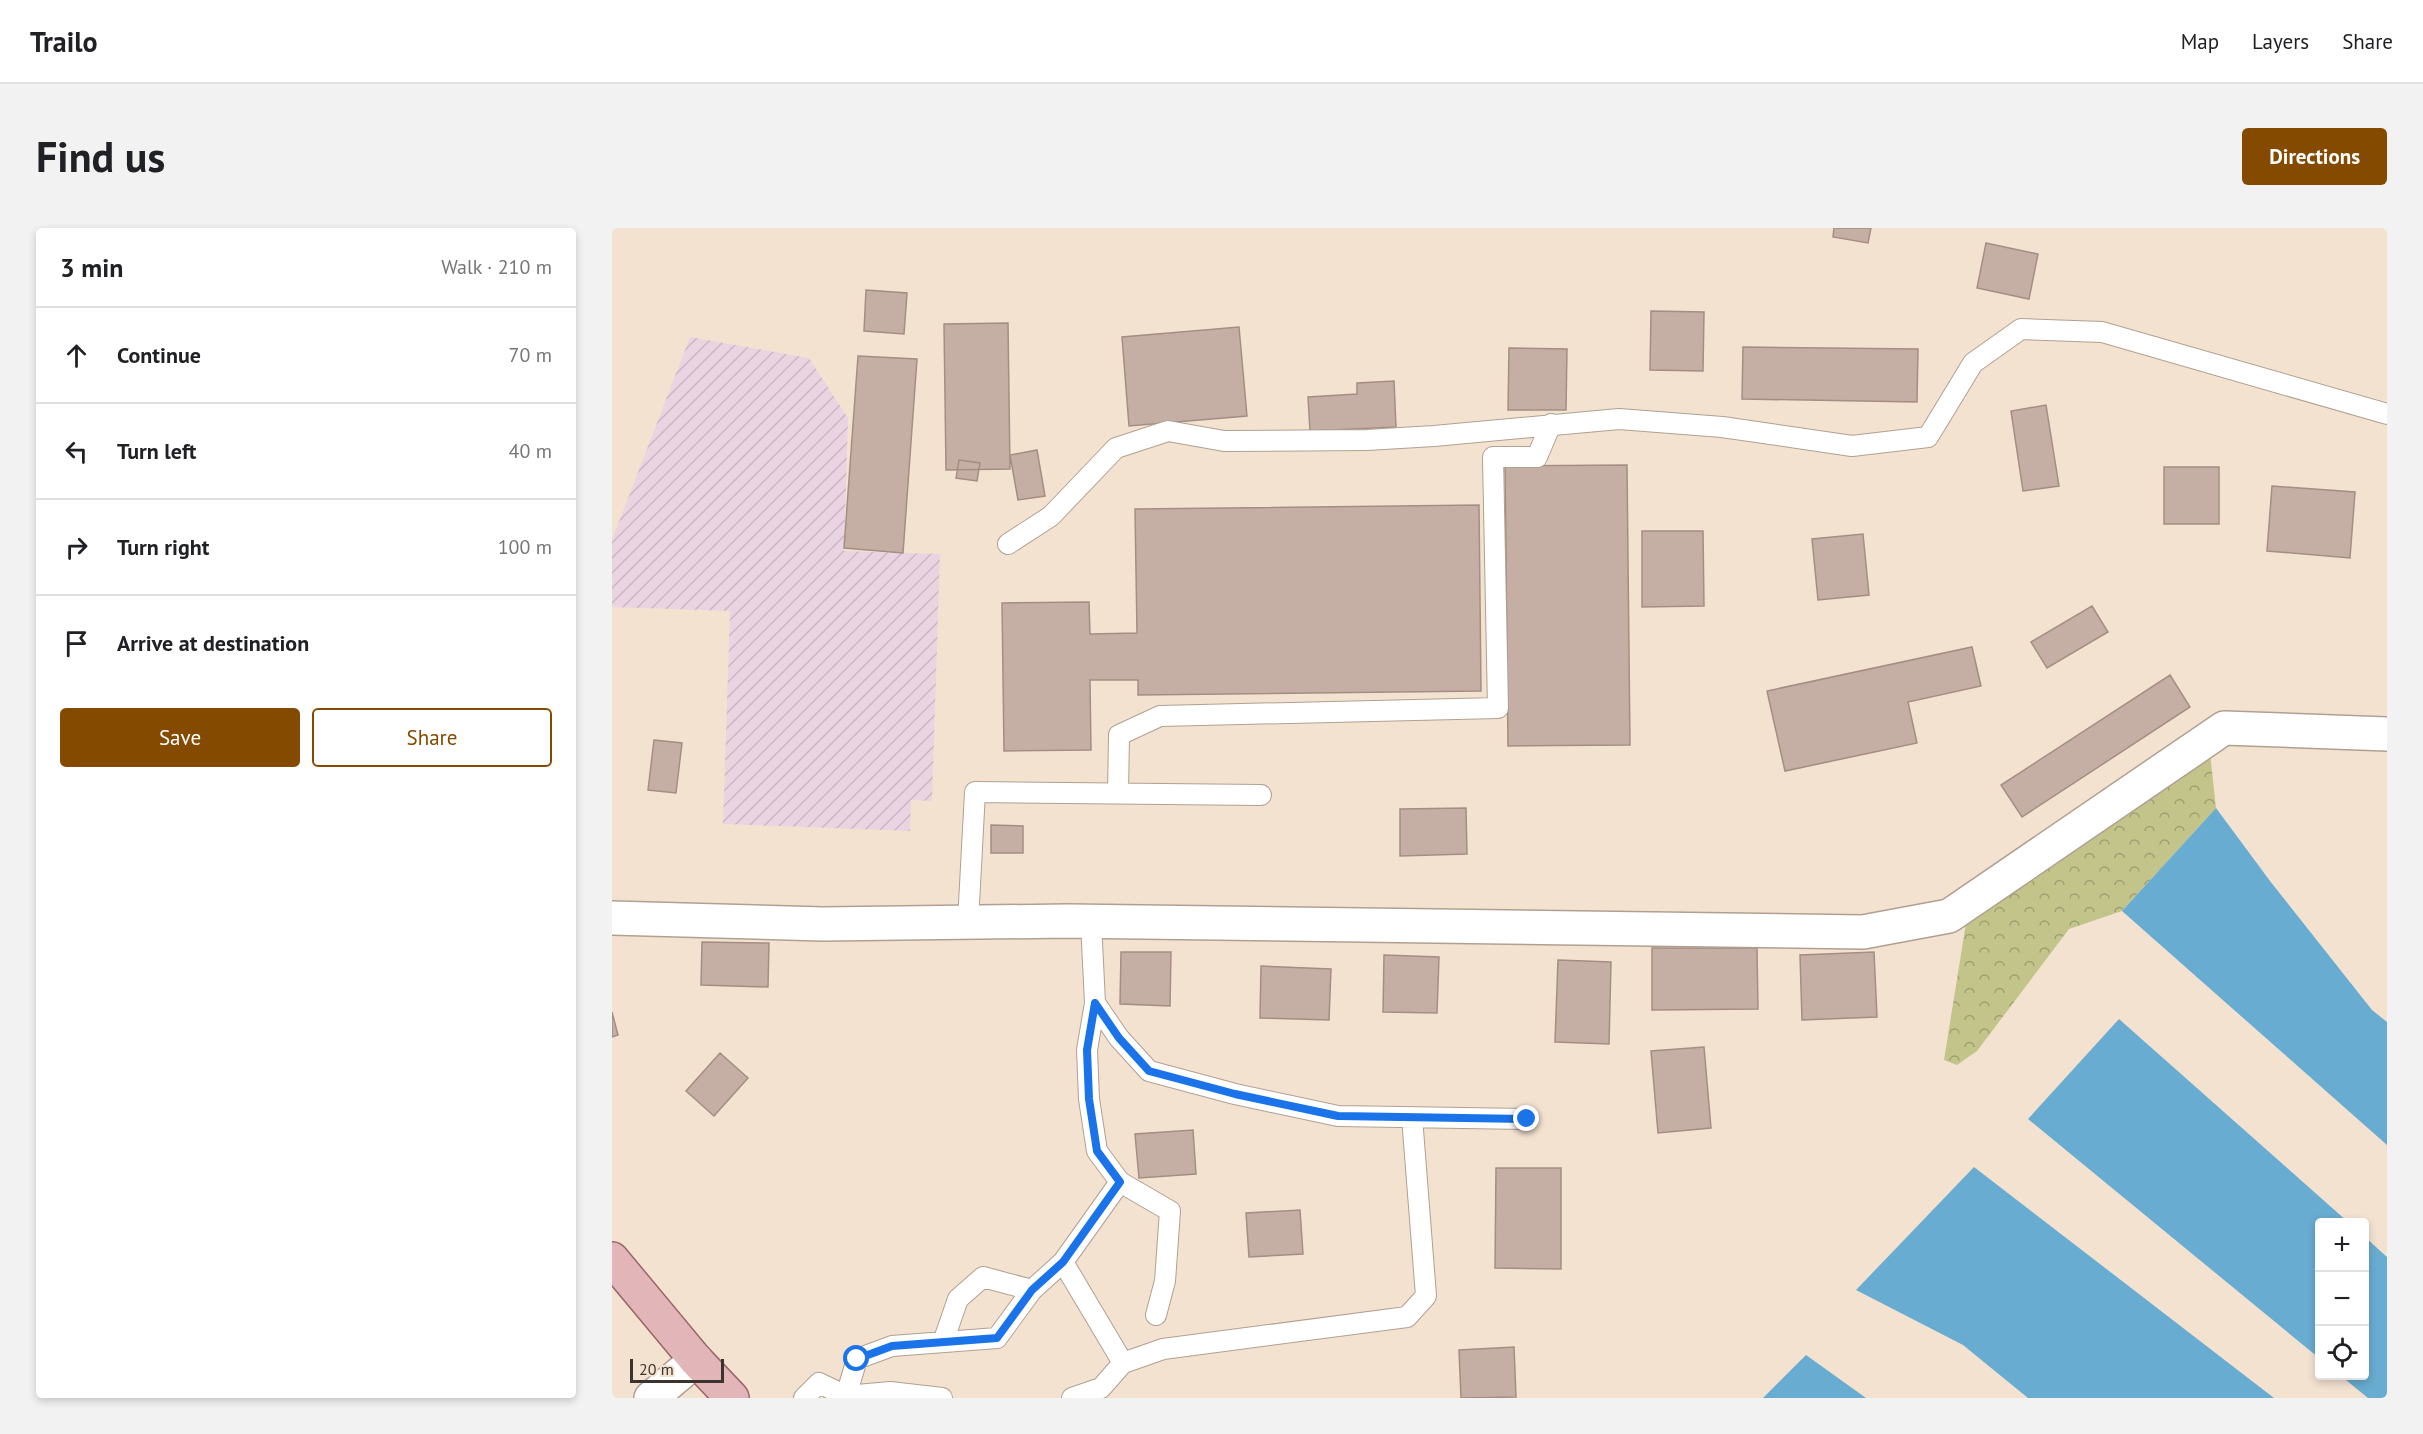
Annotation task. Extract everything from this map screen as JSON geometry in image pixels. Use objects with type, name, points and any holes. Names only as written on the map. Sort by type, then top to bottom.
[{"type":"main road","points":[[612,1259],[696,1360],[732,1398]]},
{"type":"street","points":[[612,918],[823,924],[1091,922],[1863,932],[1949,916],[2224,728],[2387,734]]},
{"type":"street","points":[[651,1398],[696,1360]]},
{"type":"lane","points":[[1008,544],[1051,516],[1092,476],[1116,448],[1168,431],[1224,441],[1345,440],[1434,436],[1618,419],[1722,428],[1852,446],[1928,436],[1973,363],[2021,329],[2102,332],[2387,414]]},
{"type":"lane","points":[[1118,793],[1119,735],[1160,716],[1498,708],[1493,457],[1537,457],[1551,424]]},
{"type":"lane","points":[[968,922],[975,792],[1261,795]]},
{"type":"lane","points":[[1091,922],[1095,1003],[1087,1050],[1097,1151],[1120,1182],[1170,1211],[1165,1281],[1156,1316]]},
{"type":"lane","points":[[1095,1003],[1119,1038],[1149,1071],[1235,1094],[1338,1116],[1527,1119]]},
{"type":"lane","points":[[1072,1398],[1101,1388],[1123,1363],[1163,1349],[1407,1317],[1426,1296],[1412,1118]]},
{"type":"lane","points":[[846,1396],[857,1359],[892,1346],[997,1338],[1032,1290],[1063,1262],[1120,1182]]},
{"type":"lane","points":[[1063,1262],[1123,1363]]},
{"type":"lane","points":[[943,1342],[958,1299],[983,1277],[1032,1290]]},
{"type":"lane","points":[[804,1398],[819,1383],[846,1396],[890,1392],[942,1398]]},
{"type":"shaded area","points":[[690,337],[809,358],[848,418],[844,551],[940,554],[932,801],[911,800],[910,831],[723,824],[730,611],[612,607],[612,540]]},
{"type":"green space","points":[[2209,744],[2216,808],[2122,911],[2069,929],[1977,1051],[1957,1065],[1944,1060],[1966,923]]},
{"type":"water","points":[[2216,808],[2270,881],[2372,1010],[2387,1022],[2387,1145],[2122,911]]},
{"type":"water","points":[[2119,1019],[2343,1218],[2315,1218],[2315,1355],[2028,1119]]},
{"type":"water","points":[[1974,1167],[2274,1398],[2028,1398],[1963,1345],[1856,1290]]},
{"type":"water","points":[[2369,1241],[2387,1257],[2387,1398],[2368,1398],[2346,1380],[2369,1380]]},
{"type":"water","points":[[1806,1355],[1866,1398],[1763,1398]]},
{"type":"building","points":[[1834,228],[1871,228],[1868,243],[1833,237]]},
{"type":"building","points":[[1986,243],[2038,254],[2029,299],[1977,288]]},
{"type":"building","points":[[866,290],[907,293],[904,334],[864,331]]},
{"type":"building","points":[[1651,311],[1704,312],[1703,371],[1650,370]]},
{"type":"building","points":[[1008,323],[1010,469],[946,470],[944,324]]},
{"type":"building","points":[[1239,327],[1247,416],[1129,426],[1122,337]]},
{"type":"building","points":[[1743,347],[1918,349],[1917,402],[1742,399]]},
{"type":"building","points":[[1509,348],[1567,349],[1566,410],[1508,410]]},
{"type":"building","points":[[858,356],[917,359],[903,553],[844,548]]},
{"type":"building","points":[[1394,381],[1396,427],[1310,431],[1308,397],[1357,394],[1357,383]]},
{"type":"building","points":[[2046,405],[2059,486],[2023,491],[2011,411]]},
{"type":"building","points":[[1037,450],[1045,496],[1018,500],[1010,455]]},
{"type":"building","points":[[959,460],[980,463],[977,481],[956,478]]},
{"type":"building","points":[[1627,465],[1630,745],[1508,746],[1505,466]]},
{"type":"building","points":[[2164,467],[2219,467],[2219,524],[2164,524]]},
{"type":"building","points":[[2272,486],[2355,492],[2350,558],[2267,551]]},
{"type":"building","points":[[1479,505],[1481,691],[1138,695],[1138,680],[1090,680],[1091,750],[1004,751],[1002,603],[1089,602],[1090,634],[1137,633],[1135,509]]},
{"type":"building","points":[[1642,531],[1703,531],[1704,606],[1642,607]]},
{"type":"building","points":[[1863,534],[1869,595],[1818,600],[1812,539]]},
{"type":"building","points":[[2092,606],[2108,632],[2047,668],[2031,642]]},
{"type":"building","points":[[1972,647],[1981,686],[1908,702],[1917,743],[1785,771],[1767,691]]},
{"type":"building","points":[[2170,675],[2190,707],[2022,817],[2001,785]]},
{"type":"building","points":[[654,740],[682,743],[676,793],[648,790]]},
{"type":"building","points":[[1466,808],[1467,854],[1400,856],[1400,809]]},
{"type":"building","points":[[991,825],[1023,826],[1023,853],[991,853]]},
{"type":"building","points":[[702,942],[769,943],[768,987],[701,985]]},
{"type":"building","points":[[1652,948],[1757,948],[1758,1009],[1652,1010]]},
{"type":"building","points":[[1121,952],[1171,952],[1170,1006],[1120,1004]]},
{"type":"building","points":[[1874,952],[1877,1017],[1802,1020],[1800,955]]},
{"type":"building","points":[[1384,955],[1439,957],[1437,1013],[1383,1012]]},
{"type":"building","points":[[1558,960],[1611,962],[1609,1044],[1555,1042]]},
{"type":"building","points":[[1261,966],[1331,969],[1329,1020],[1260,1018]]},
{"type":"building","points":[[612,1012],[618,1035],[612,1037]]},
{"type":"building","points":[[1704,1047],[1711,1128],[1658,1133],[1651,1051]]},
{"type":"building","points":[[720,1053],[748,1078],[714,1116],[686,1091]]},
{"type":"building","points":[[1193,1130],[1196,1174],[1139,1178],[1135,1134]]},
{"type":"building","points":[[1496,1168],[1561,1168],[1561,1269],[1495,1268]]},
{"type":"building","points":[[1300,1210],[1303,1254],[1249,1257],[1246,1213]]},
{"type":"building","points":[[1514,1347],[1516,1397],[1461,1398],[1459,1350]]},
{"type":"route","points":[[857,1359],[892,1346],[997,1338],[1032,1290],[1063,1262],[1120,1182],[1097,1151],[1089,1099],[1087,1050],[1095,1003],[1119,1038],[1149,1071],[1235,1094],[1338,1116],[1527,1119]]}]
